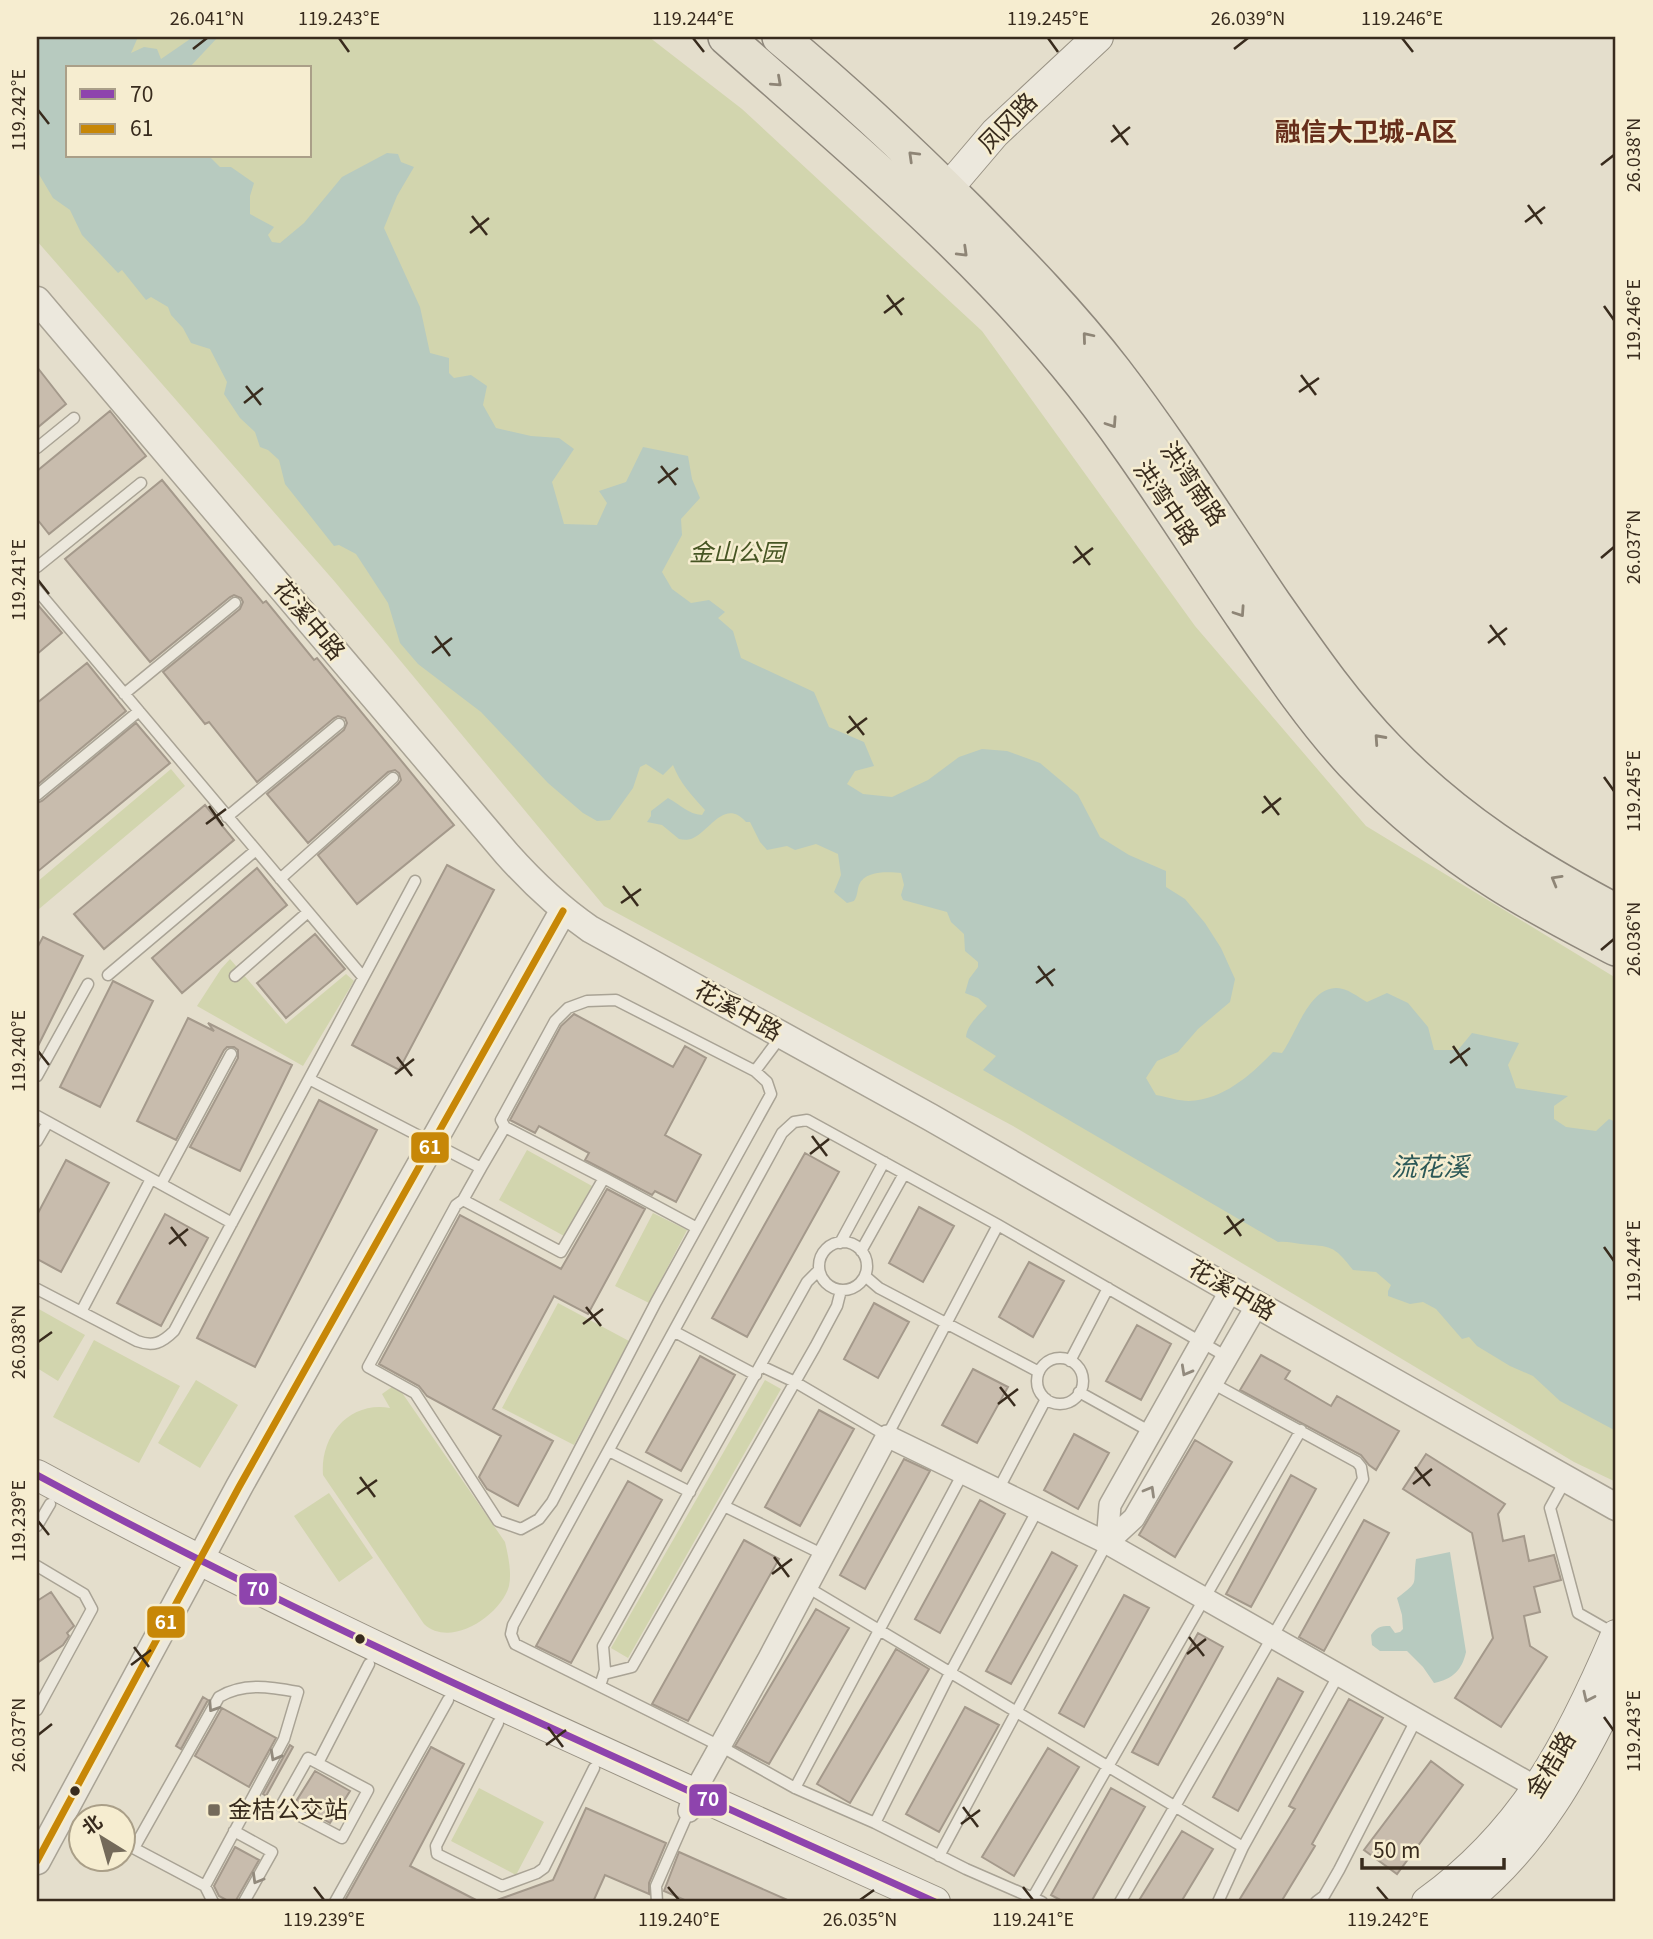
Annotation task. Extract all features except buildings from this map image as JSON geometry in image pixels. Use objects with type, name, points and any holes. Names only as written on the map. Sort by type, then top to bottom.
[{"type":"main road","name":"洪湾中路","points":[[726,37],[925,215],[1013,301],[1098,403],[1272,660],[1352,762],[1415,822],[1494,881],[1616,948]]},
{"type":"main road","name":"洪湾南路","points":[[780,37],[842,89],[1038,280],[1107,362],[1141,408],[1314,662],[1386,748],[1487,837],[1616,912]]},
{"type":"main road","name":"凤冈路","points":[[925,215],[995,133],[1098,37]]},
{"type":"main road","points":[[37,1475],[195,1569],[369,1664],[594,1768],[692,1802]]},
{"type":"main road","points":[[41,1509],[298,1610],[692,1802],[910,1899]]},
{"type":"main road","name":"金桔路","points":[[1427,1902],[1486,1853],[1522,1812],[1547,1794],[1616,1635]]},
{"type":"main road","points":[[1464,1902],[1510,1862],[1547,1794],[1578,1765],[1616,1688]]},
{"type":"street","name":"花溪中路","points":[[37,300],[506,853],[533,883],[564,911],[600,934],[930,1117],[1616,1507]]},
{"type":"street","points":[[37,1861],[68,1813],[195,1569],[564,911]]},
{"type":"street","points":[[1107,1543],[1110,1505],[1231,1290]]},
{"type":"street","points":[[1107,1543],[1135,1518],[1257,1305]]},
{"type":"street","points":[[692,1802],[887,1436],[1107,1543],[1547,1794]]},
{"type":"lane","points":[[37,448],[74,418]]},
{"type":"lane","points":[[37,567],[141,483]]},
{"type":"lane","points":[[37,590],[363,977]]},
{"type":"lane","points":[[124,694],[235,603]]},
{"type":"lane","points":[[37,795],[139,711]]},
{"type":"lane","points":[[228,817],[339,724]]},
{"type":"lane","points":[[280,879],[393,778]]},
{"type":"lane","points":[[108,975],[256,850]]},
{"type":"lane","points":[[37,1289],[148,1346],[159,1344],[174,1331],[415,881]]},
{"type":"lane","points":[[235,976],[308,912]]},
{"type":"lane","points":[[37,1076],[88,984]]},
{"type":"lane","points":[[505,1127],[463,1200],[456,1205],[368,1367],[415,1393],[498,1521],[521,1530],[538,1519],[552,1502],[771,1094],[767,1082],[755,1071],[616,1000],[587,1001],[568,1008],[555,1021],[501,1120],[505,1127],[697,1228]]},
{"type":"lane","points":[[755,1071],[782,1035]]},
{"type":"lane","points":[[81,1312],[231,1054]]},
{"type":"lane","points":[[309,1079],[481,1168]]},
{"type":"lane","points":[[37,1116],[232,1223]]},
{"type":"lane","points":[[1227,1357],[999,1225],[807,1120],[794,1122],[782,1132],[513,1625],[511,1634],[515,1644],[720,1746],[795,1788],[1037,1900],[1107,1766],[1301,1430]]},
{"type":"lane","points":[[37,1141],[48,1122]]},
{"type":"lane","points":[[840,1243],[884,1162]]},
{"type":"lane","points":[[861,1251],[904,1174]]},
{"type":"lane","points":[[463,1200],[561,1252],[604,1178]]},
{"type":"lane","points":[[675,1332],[759,1370],[795,1382],[887,1436],[999,1225]]},
{"type":"lane","points":[[840,1243],[852,1244],[861,1251],[866,1261],[865,1276],[853,1288],[841,1290],[830,1287],[824,1281],[819,1270],[820,1258],[825,1251],[840,1243]]},
{"type":"lane","points":[[600,1686],[604,1674],[603,1646],[807,1282],[819,1270]]},
{"type":"lane","points":[[865,1276],[878,1288],[1039,1372]]},
{"type":"lane","points":[[1070,1361],[1108,1288]]},
{"type":"lane","points":[[604,1674],[632,1667],[795,1382],[837,1306],[841,1290]]},
{"type":"lane","points":[[1049,1361],[1070,1361],[1076,1365],[1082,1378],[1079,1392],[1074,1398],[1060,1404],[1046,1399],[1038,1387],[1039,1372],[1049,1361]]},
{"type":"lane","points":[[1120,1902],[1363,1479],[1361,1467],[1357,1462],[1212,1383]]},
{"type":"lane","points":[[1079,1392],[1151,1432]]},
{"type":"lane","points":[[998,1490],[1046,1399]]},
{"type":"lane","points":[[609,1451],[690,1492]]},
{"type":"lane","points":[[795,1788],[963,1473]]},
{"type":"lane","points":[[1566,1479],[1550,1508],[1578,1613],[1616,1635]]},
{"type":"lane","points":[[724,1506],[824,1555]]},
{"type":"lane","points":[[875,1824],[950,1673],[1038,1509]]},
{"type":"lane","points":[[939,1856],[1107,1543]]},
{"type":"lane","points":[[37,1566],[84,1594],[92,1609],[37,1710]]},
{"type":"lane","points":[[807,1587],[1243,1847]]},
{"type":"lane","points":[[318,1763],[369,1664]]},
{"type":"lane","points":[[1218,1902],[1243,1847],[1338,1676]]},
{"type":"lane","points":[[136,1844],[219,1697],[236,1689],[250,1687],[267,1686],[298,1692],[284,1739],[205,1886]]},
{"type":"lane","points":[[335,1902],[448,1700]]},
{"type":"lane","points":[[1316,1902],[1324,1896],[1339,1870],[1416,1720]]},
{"type":"lane","points":[[498,1723],[436,1846],[437,1854],[502,1886],[544,1868],[594,1768]]},
{"type":"lane","points":[[308,1758],[318,1763],[368,1790],[342,1838],[281,1805],[308,1758]]},
{"type":"lane","points":[[657,1902],[656,1886],[692,1802]]},
{"type":"lane","points":[[234,1831],[272,1852],[244,1902]]},
{"type":"lane","points":[[136,1849],[205,1886],[214,1902]]},
{"type":"green space","name":"金山公园","points":[[37,37],[649,37],[742,109],[982,331],[1195,626],[1366,826],[1616,978],[1616,1482],[1574,1462],[1013,1126],[604,906],[335,582],[37,241]]},
{"type":"green space","points":[[171,769],[185,786],[39,909],[37,882]]},
{"type":"green space","points":[[230,959],[286,1024],[346,974],[354,981],[303,1066],[197,1006]]},
{"type":"green space","points":[[527,1150],[592,1186],[564,1236],[499,1200]]},
{"type":"green space","points":[[653,1213],[687,1230],[649,1303],[615,1286]]},
{"type":"green space","points":[[558,1303],[629,1341],[574,1445],[502,1408]]},
{"type":"green space","points":[[37,1308],[85,1335],[58,1381],[37,1368]]},
{"type":"green space","points":[[94,1340],[180,1386],[139,1463],[53,1417]]},
{"type":"green space","points":[[196,1380],[238,1405],[200,1468],[158,1443]]},
{"type":"green space","points":[[765,1380],[781,1389],[628,1658],[611,1648]]},
{"type":"green space","points":[[396,1384],[505,1542],[510,1575],[504,1597],[486,1617],[461,1631],[435,1631],[424,1624],[323,1475],[326,1447],[340,1424],[362,1410],[390,1408],[382,1394]]},
{"type":"green space","points":[[329,1493],[373,1558],[339,1582],[294,1516]]},
{"type":"green space","points":[[479,1788],[544,1822],[516,1875],[451,1841]]},
{"type":"water","name":"流花溪","points":[[37,37],[138,37],[131,53],[144,47],[157,49],[161,59],[193,37],[218,37],[191,66],[66,66],[66,158],[211,158],[220,167],[231,167],[254,183],[250,196],[250,214],[274,227],[268,235],[272,242],[280,243],[304,223],[342,177],[387,153],[398,154],[401,162],[414,167],[397,196],[384,228],[420,307],[430,353],[449,358],[449,373],[454,378],[471,375],[487,386],[483,405],[496,428],[531,436],[559,438],[574,449],[552,482],[564,524],[597,525],[607,503],[599,491],[626,482],[643,447],[688,456],[692,479],[700,498],[681,519],[682,535],[662,572],[672,589],[691,603],[709,600],[725,612],[718,618],[733,631],[741,658],[814,692],[829,727],[864,742],[874,766],[855,771],[847,784],[863,794],[892,797],[928,780],[959,757],[982,749],[1007,751],[1040,763],[1078,795],[1100,837],[1129,855],[1166,871],[1166,887],[1185,899],[1205,923],[1221,948],[1235,979],[1230,1002],[1198,1029],[1178,1052],[1157,1061],[1146,1078],[1156,1095],[1185,1101],[1201,1100],[1236,1085],[1273,1052],[1282,1053],[1311,1003],[1327,990],[1337,988],[1349,991],[1367,1002],[1387,993],[1408,1003],[1428,1027],[1434,1050],[1458,1050],[1472,1033],[1519,1043],[1508,1065],[1516,1088],[1568,1096],[1554,1106],[1554,1119],[1566,1127],[1596,1131],[1609,1119],[1616,1122],[1616,1431],[1560,1401],[1533,1376],[1477,1346],[1469,1337],[1462,1339],[1436,1309],[1423,1302],[1410,1304],[1388,1296],[1391,1285],[1376,1272],[1353,1270],[1341,1255],[1331,1248],[1278,1242],[983,1070],[996,1056],[966,1037],[971,1024],[987,1006],[978,998],[965,993],[978,962],[965,951],[964,934],[951,922],[947,912],[903,900],[901,895],[904,885],[901,873],[878,873],[866,877],[859,885],[854,901],[847,903],[834,892],[841,875],[838,854],[816,844],[795,850],[787,846],[767,850],[750,822],[731,813],[717,819],[698,836],[679,839],[662,825],[647,822],[651,811],[668,798],[693,813],[702,815],[705,810],[683,783],[673,765],[663,775],[646,764],[640,767],[633,788],[610,820],[597,821],[583,813],[548,783],[481,712],[418,664],[400,643],[388,603],[356,554],[339,545],[334,546],[285,484],[279,460],[260,447],[255,432],[240,418],[224,394],[227,382],[210,349],[191,343],[168,307],[151,297],[146,300],[122,270],[118,273],[82,235],[70,210],[53,198],[37,171]]},
{"type":"water","points":[[1450,1552],[1466,1652],[1456,1673],[1434,1683],[1407,1651],[1380,1651],[1372,1645],[1371,1635],[1381,1627],[1390,1626],[1395,1633],[1403,1629],[1397,1598],[1413,1585],[1416,1559]]},
{"type":"transit line","name":"61","points":[[37,1861],[239,1487],[563,911]]},
{"type":"transit line","name":"70","points":[[37,1475],[147,1533],[370,1643],[935,1902]]},
{"type":"place","name":"金桔公交站","points":[[214,1810]]},
{"type":"district","name":"融信大卫城-A区","points":[[1366,132]]}]
